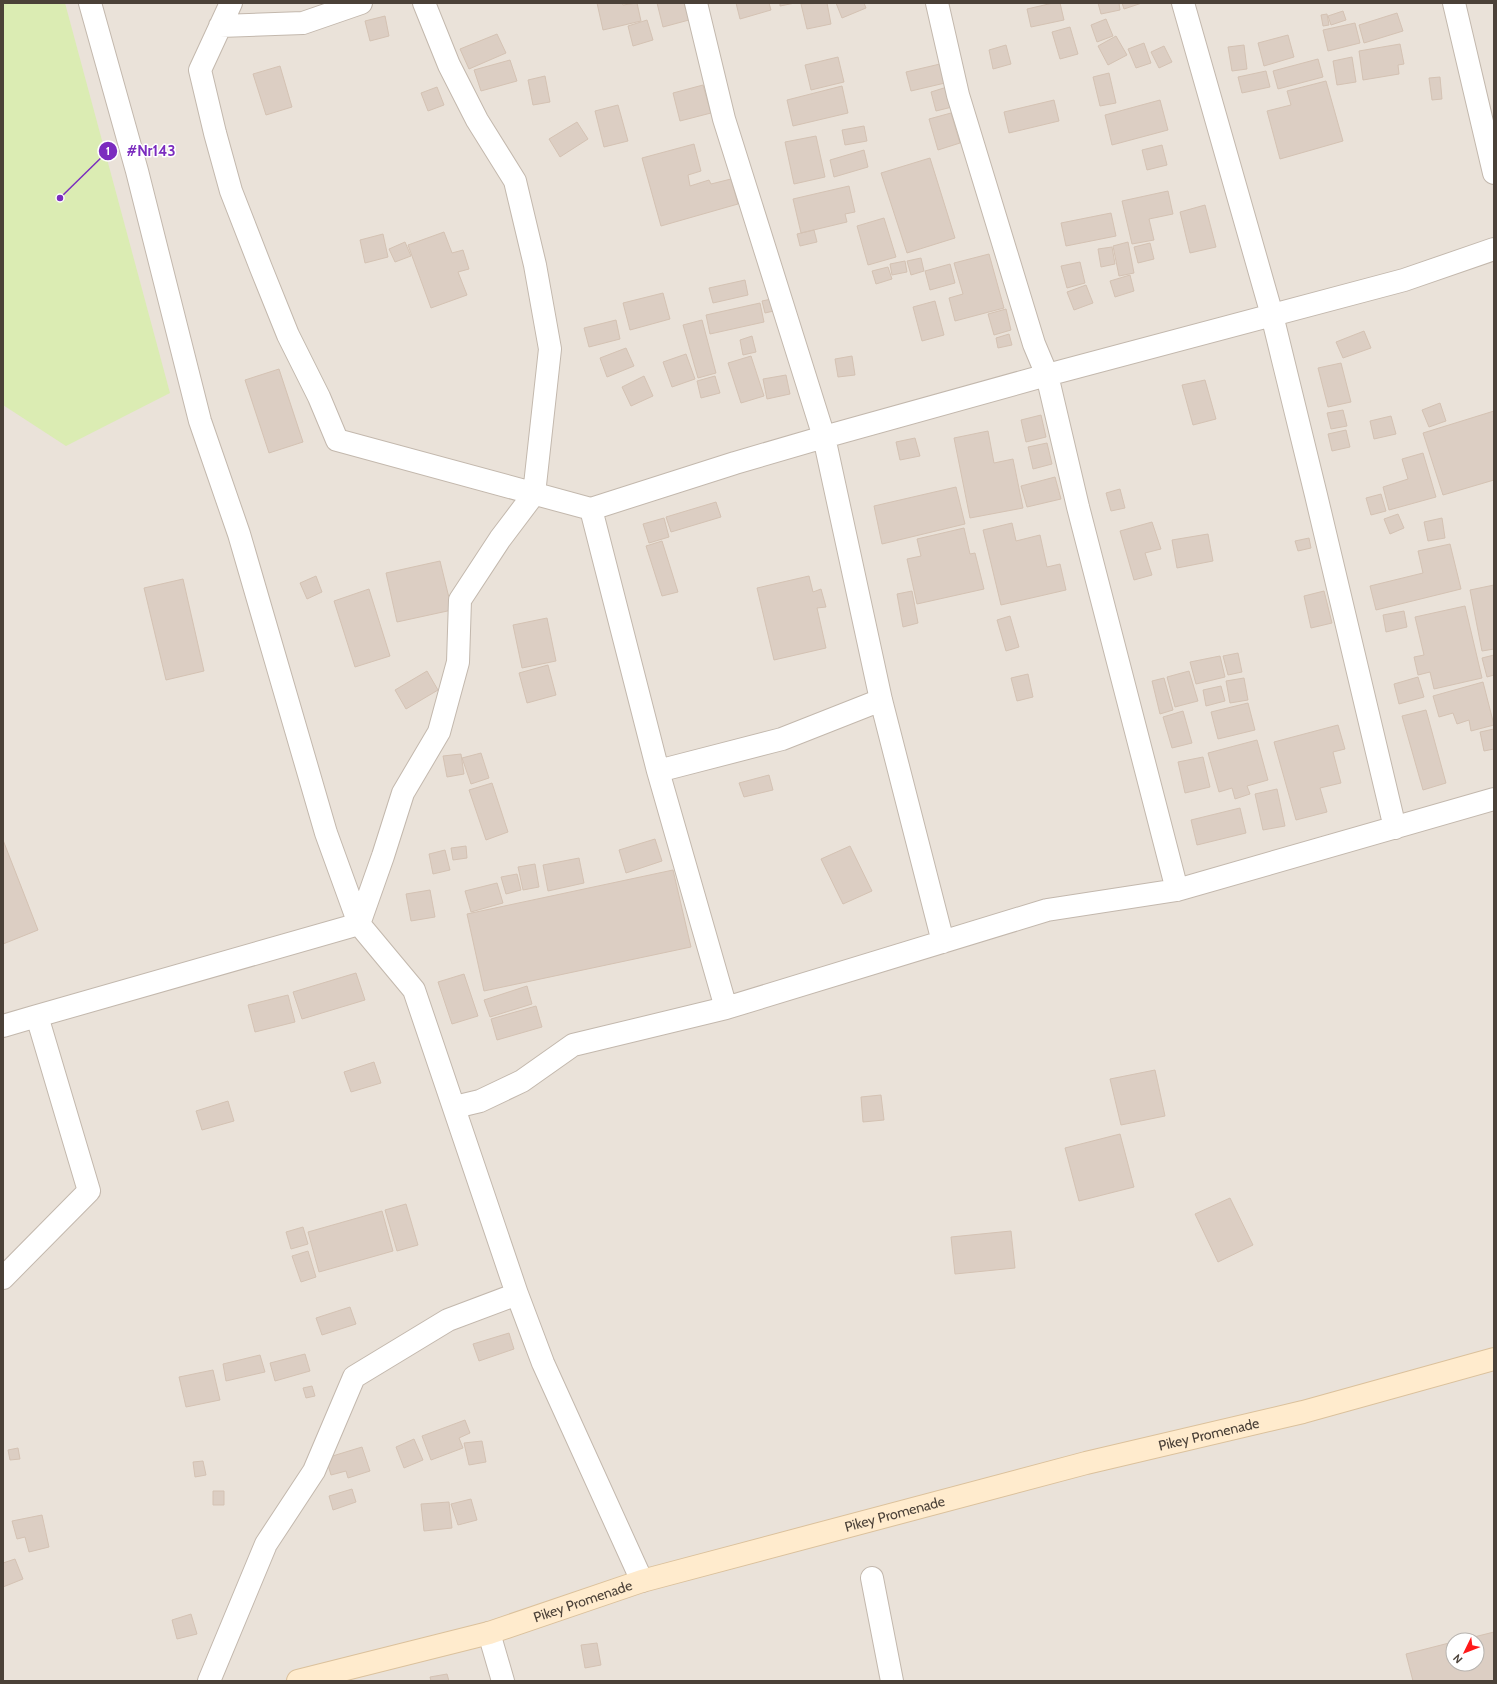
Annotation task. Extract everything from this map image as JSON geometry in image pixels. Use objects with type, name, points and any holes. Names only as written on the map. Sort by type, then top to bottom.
[{"type":"street","points":[[90,3],[137,171],[200,421],[239,534],[326,833],[359,924],[414,990],[455,1107],[517,1294],[543,1364],[642,1581]]},
{"type":"street","points":[[230,3],[200,70],[215,134],[231,191],[261,268],[288,335],[319,397],[337,440],[591,509],[735,463],[824,437],[1047,375],[1404,280],[1494,249]]},
{"type":"street","points":[[220,26],[303,23],[361,3]]},
{"type":"street","points":[[359,924],[403,793],[439,732],[458,662],[460,600],[500,539],[534,494],[550,349],[535,265],[515,181],[478,120],[449,65],[424,3]]},
{"type":"street","points":[[696,3],[724,119],[824,437],[881,700],[943,942]]},
{"type":"street","points":[[937,3],[958,95],[1030,330],[1047,375],[1078,507],[1178,890]]},
{"type":"street","points":[[1183,3],[1272,315],[1395,828]]},
{"type":"street","points":[[1454,3],[1494,173]]},
{"type":"street","points":[[591,509],[658,771],[726,1008]]},
{"type":"street","points":[[658,771],[782,739],[881,700]]},
{"type":"street","points":[[455,1107],[480,1101],[522,1081],[574,1045],[726,1008],[1047,910],[1178,890],[1494,799]]},
{"type":"street","points":[[3,1026],[359,924]]},
{"type":"street","points":[[3,1278],[89,1191],[37,1016]]},
{"type":"street","points":[[209,1681],[266,1544],[314,1471],[354,1377],[448,1320],[517,1294]]},
{"type":"street","name":"Pikey Promenade","points":[[298,1681],[489,1633],[642,1581],[1086,1463],[1303,1412],[1494,1359]]},
{"type":"street","points":[[872,1578],[892,1681]]},
{"type":"street","points":[[489,1633],[503,1681]]},
{"type":"shaded area","points":[[3,3],[1494,3],[1494,1681],[3,1681]]},
{"type":"green space","points":[[3,3],[65,3],[170,393],[66,446],[3,405]]},
{"type":"building","points":[[597,3],[622,3],[623,5],[637,3],[641,21],[603,30]]},
{"type":"building","points":[[657,3],[684,3],[689,20],[663,27]]},
{"type":"building","points":[[736,3],[769,3],[771,10],[740,19]]},
{"type":"building","points":[[780,3],[795,3],[780,6]]},
{"type":"building","points":[[827,3],[831,24],[807,29],[801,4]]},
{"type":"building","points":[[836,3],[864,3],[866,8],[842,18]]},
{"type":"building","points":[[1053,3],[1060,3],[1064,20],[1031,27],[1027,9]]},
{"type":"building","points":[[1098,3],[1119,3],[1120,10],[1101,14]]},
{"type":"building","points":[[1122,3],[1142,3],[1124,9]]},
{"type":"building","points":[[1343,11],[1346,20],[1331,25],[1328,16]]},
{"type":"building","points":[[1397,13],[1403,31],[1364,43],[1359,25]]},
{"type":"building","points":[[1327,14],[1329,25],[1323,26],[1321,15]]},
{"type":"building","points":[[385,16],[389,36],[370,41],[365,21]]},
{"type":"building","points":[[1106,19],[1113,36],[1097,42],[1091,25]]},
{"type":"building","points":[[647,20],[653,40],[633,46],[628,26]]},
{"type":"building","points":[[1355,23],[1360,43],[1328,51],[1323,30]]},
{"type":"building","points":[[1070,27],[1078,54],[1060,59],[1052,32]]},
{"type":"building","points":[[497,34],[506,53],[469,69],[460,49]]},
{"type":"building","points":[[1288,35],[1294,57],[1264,66],[1258,43]]},
{"type":"building","points":[[1116,36],[1127,55],[1108,65],[1098,46]]},
{"type":"building","points":[[1144,43],[1151,63],[1136,68],[1128,49]]},
{"type":"building","points":[[1400,44],[1404,64],[1398,65],[1399,74],[1363,80],[1359,51]]},
{"type":"building","points":[[1006,45],[1011,64],[993,69],[989,50]]},
{"type":"building","points":[[1244,45],[1247,69],[1232,71],[1228,47]]},
{"type":"building","points":[[1164,46],[1172,62],[1159,68],[1151,52]]},
{"type":"building","points":[[838,57],[844,82],[811,90],[805,65]]},
{"type":"building","points":[[1352,57],[1356,82],[1337,85],[1333,61]]},
{"type":"building","points":[[1318,59],[1323,77],[1278,89],[1273,71]]},
{"type":"building","points":[[510,60],[517,81],[481,91],[474,70]]},
{"type":"building","points":[[940,64],[945,83],[911,91],[906,72]]},
{"type":"building","points":[[280,66],[292,107],[266,115],[253,74]]},
{"type":"building","points":[[1266,71],[1270,87],[1242,93],[1238,77]]},
{"type":"building","points":[[1109,73],[1116,103],[1100,106],[1093,77]]},
{"type":"building","points":[[545,76],[550,102],[533,105],[528,80]]},
{"type":"building","points":[[1440,77],[1442,99],[1432,100],[1429,78]]},
{"type":"building","points":[[1326,81],[1343,141],[1280,159],[1267,111],[1291,105],[1287,91]]},
{"type":"building","points":[[703,85],[711,113],[680,121],[673,93]]},
{"type":"building","points":[[842,86],[848,113],[793,126],[787,100]]},
{"type":"building","points":[[437,87],[444,105],[428,111],[421,93]]},
{"type":"building","points":[[947,87],[952,107],[936,111],[931,92]]},
{"type":"building","points":[[1054,100],[1059,121],[1009,133],[1004,112]]},
{"type":"building","points":[[1160,100],[1168,130],[1112,145],[1105,115]]},
{"type":"building","points":[[618,105],[628,141],[604,147],[595,111]]},
{"type":"building","points":[[951,113],[960,143],[938,150],[929,119]]},
{"type":"building","points":[[577,122],[588,139],[560,157],[549,139]]},
{"type":"building","points":[[864,126],[867,141],[845,145],[842,130]]},
{"type":"building","points":[[816,136],[825,177],[794,184],[785,142]]},
{"type":"building","points":[[694,144],[701,171],[688,175],[690,186],[709,180],[711,184],[731,179],[738,204],[661,226],[642,158]]},
{"type":"building","points":[[1162,145],[1167,165],[1147,170],[1142,150]]},
{"type":"building","points":[[864,150],[868,167],[834,177],[830,160]]},
{"type":"building","points":[[930,158],[955,238],[907,253],[881,173]]},
{"type":"building","points":[[849,186],[855,212],[845,214],[847,222],[801,233],[793,199]]},
{"type":"building","points":[[1168,191],[1173,214],[1149,219],[1154,240],[1132,244],[1122,201]]},
{"type":"building","points":[[1205,205],[1216,247],[1190,253],[1180,212]]},
{"type":"building","points":[[1111,213],[1116,236],[1066,246],[1061,223]]},
{"type":"building","points":[[884,218],[896,257],[868,265],[857,226]]},
{"type":"building","points":[[814,230],[817,242],[800,246],[797,234]]},
{"type":"building","points":[[444,232],[452,253],[463,250],[469,269],[458,272],[467,295],[431,308],[408,245]]},
{"type":"building","points":[[383,234],[388,257],[365,263],[360,240]]},
{"type":"building","points":[[405,242],[411,256],[395,262],[389,249]]},
{"type":"building","points":[[1128,242],[1134,273],[1119,276],[1113,246]]},
{"type":"building","points":[[1150,243],[1154,259],[1138,263],[1134,247]]},
{"type":"building","points":[[1112,247],[1115,264],[1101,267],[1098,249]]},
{"type":"building","points":[[989,254],[1004,308],[955,321],[949,298],[963,294],[954,263]]},
{"type":"building","points":[[921,258],[924,271],[911,275],[907,261]]},
{"type":"building","points":[[905,261],[907,272],[892,275],[890,264]]},
{"type":"building","points":[[1080,262],[1085,283],[1067,288],[1061,266]]},
{"type":"building","points":[[950,264],[955,283],[930,290],[925,271]]},
{"type":"building","points":[[888,267],[892,279],[876,284],[872,271]]},
{"type":"building","points":[[1130,275],[1134,291],[1115,297],[1110,281]]},
{"type":"building","points":[[745,280],[748,295],[713,303],[709,288]]},
{"type":"building","points":[[1086,285],[1093,303],[1074,310],[1067,292]]},
{"type":"building","points":[[663,293],[670,319],[630,330],[623,303]]},
{"type":"building","points":[[776,298],[778,310],[765,313],[762,301]]},
{"type":"building","points":[[935,301],[944,335],[922,341],[913,307]]},
{"type":"building","points":[[760,303],[764,322],[710,334],[706,315]]},
{"type":"building","points":[[1006,309],[1011,330],[994,335],[988,314]]},
{"type":"building","points":[[616,320],[620,339],[589,347],[584,328]]},
{"type":"building","points":[[702,320],[716,373],[698,378],[683,325]]},
{"type":"building","points":[[1364,331],[1371,348],[1343,358],[1336,342]]},
{"type":"building","points":[[1009,334],[1012,345],[998,348],[996,338]]},
{"type":"building","points":[[752,336],[756,352],[743,355],[740,340]]},
{"type":"building","points":[[626,348],[634,366],[607,377],[600,358]]},
{"type":"building","points":[[686,354],[695,379],[672,387],[663,362]]},
{"type":"building","points":[[751,356],[764,396],[741,403],[728,363]]},
{"type":"building","points":[[852,356],[855,375],[838,377],[835,359]]},
{"type":"building","points":[[1341,363],[1351,402],[1328,407],[1318,368]]},
{"type":"building","points":[[279,369],[303,442],[269,453],[245,380]]},
{"type":"building","points":[[786,375],[790,394],[767,399],[763,379]]},
{"type":"building","points":[[644,376],[653,396],[631,406],[622,387]]},
{"type":"building","points":[[715,376],[720,393],[701,398],[697,381]]},
{"type":"building","points":[[1205,380],[1216,419],[1193,425],[1182,385]]},
{"type":"building","points":[[1440,403],[1446,421],[1429,427],[1422,410]]},
{"type":"building","points":[[1343,410],[1347,426],[1331,429],[1327,413]]},
{"type":"building","points":[[1494,411],[1494,480],[1443,495],[1423,433]]},
{"type":"building","points":[[1041,415],[1046,437],[1026,442],[1021,420]]},
{"type":"building","points":[[1391,416],[1396,434],[1374,439],[1370,421]]},
{"type":"building","points":[[1346,430],[1350,447],[1332,451],[1328,434]]},
{"type":"building","points":[[988,431],[994,463],[1013,459],[1023,508],[970,518],[954,438]]},
{"type":"building","points":[[915,438],[920,456],[900,460],[896,442]]},
{"type":"building","points":[[1047,443],[1052,464],[1033,469],[1028,447]]},
{"type":"building","points":[[1423,453],[1436,497],[1389,510],[1383,487],[1408,479],[1402,459]]},
{"type":"building","points":[[1055,477],[1061,499],[1027,507],[1021,486]]},
{"type":"building","points":[[956,487],[965,524],[882,544],[874,506]]},
{"type":"building","points":[[1120,489],[1125,508],[1111,511],[1106,493]]},
{"type":"building","points":[[1381,494],[1386,511],[1371,515],[1366,498]]},
{"type":"building","points":[[716,502],[721,517],[671,532],[666,517]]},
{"type":"building","points":[[1398,514],[1404,528],[1390,534],[1384,519]]},
{"type":"building","points":[[664,518],[669,537],[649,543],[643,524]]},
{"type":"building","points":[[1442,518],[1445,538],[1428,541],[1424,522]]},
{"type":"building","points":[[1152,522],[1161,549],[1145,553],[1152,575],[1134,580],[1120,531]]},
{"type":"building","points":[[1012,523],[1016,541],[1040,535],[1047,567],[1060,564],[1066,590],[1001,605],[983,530]]},
{"type":"building","points":[[964,528],[970,554],[975,553],[984,589],[917,604],[907,559],[921,556],[917,539]]},
{"type":"building","points":[[1208,534],[1213,561],[1177,568],[1172,540]]},
{"type":"building","points":[[1309,538],[1311,548],[1298,551],[1295,541]]},
{"type":"building","points":[[662,541],[678,592],[662,596],[646,546]]},
{"type":"building","points":[[1450,544],[1461,589],[1376,610],[1370,586],[1423,573],[1418,551]]},
{"type":"building","points":[[440,561],[452,610],[397,622],[386,573]]},
{"type":"building","points":[[316,576],[322,592],[307,599],[300,583]]},
{"type":"building","points":[[809,576],[813,592],[821,589],[826,607],[817,608],[826,648],[774,660],[757,588]]},
{"type":"building","points":[[183,579],[204,671],[166,680],[144,588]]},
{"type":"building","points":[[1494,585],[1494,649],[1482,651],[1470,590]]},
{"type":"building","points":[[369,589],[390,656],[355,667],[334,601]]},
{"type":"building","points":[[912,591],[918,623],[903,627],[897,594]]},
{"type":"building","points":[[1324,591],[1332,623],[1311,628],[1304,596]]},
{"type":"building","points":[[1465,606],[1482,678],[1434,689],[1430,672],[1418,675],[1414,657],[1424,655],[1415,617]]},
{"type":"building","points":[[1404,611],[1407,627],[1386,632],[1383,615]]},
{"type":"building","points":[[1010,616],[1019,647],[1006,651],[997,620]]},
{"type":"building","points":[[547,618],[556,661],[522,668],[513,625]]},
{"type":"building","points":[[1238,653],[1242,672],[1228,675],[1223,656]]},
{"type":"building","points":[[1494,655],[1494,675],[1487,677],[1482,658]]},
{"type":"building","points":[[1220,656],[1225,677],[1196,684],[1190,662]]},
{"type":"building","points":[[548,665],[556,695],[527,703],[519,673]]},
{"type":"building","points":[[427,671],[438,690],[406,709],[395,690]]},
{"type":"building","points":[[1189,671],[1198,701],[1175,707],[1167,677]]},
{"type":"building","points":[[1028,674],[1033,697],[1017,701],[1011,678]]},
{"type":"building","points":[[1418,677],[1424,697],[1399,704],[1394,684]]},
{"type":"building","points":[[1164,678],[1173,710],[1160,714],[1152,681]]},
{"type":"building","points":[[1244,678],[1248,700],[1230,703],[1226,681]]},
{"type":"building","points":[[1483,682],[1494,725],[1471,731],[1469,720],[1457,724],[1453,713],[1439,717],[1433,696]]},
{"type":"building","points":[[1221,686],[1225,701],[1206,706],[1203,690]]},
{"type":"building","points":[[1248,703],[1255,730],[1218,739],[1211,712]]},
{"type":"building","points":[[1426,710],[1446,783],[1423,790],[1402,716]]},
{"type":"building","points":[[1183,711],[1192,743],[1172,748],[1163,717]]},
{"type":"building","points":[[1338,725],[1345,749],[1333,752],[1341,783],[1320,788],[1327,812],[1296,820],[1274,742]]},
{"type":"building","points":[[1494,729],[1494,749],[1484,751],[1480,732]]},
{"type":"building","points":[[1257,740],[1268,780],[1247,786],[1250,794],[1235,799],[1232,788],[1219,792],[1208,753]]},
{"type":"building","points":[[481,753],[489,778],[471,784],[462,758]]},
{"type":"building","points":[[461,754],[464,774],[447,777],[443,756]]},
{"type":"building","points":[[1203,757],[1210,787],[1185,793],[1178,762]]},
{"type":"building","points":[[769,775],[773,790],[744,797],[739,783]]},
{"type":"building","points":[[492,783],[508,832],[486,840],[469,790]]},
{"type":"building","points":[[1277,789],[1285,826],[1263,830],[1255,794]]},
{"type":"building","points":[[1240,808],[1246,833],[1197,845],[1191,820]]},
{"type":"building","points":[[655,839],[662,861],[626,873],[619,850]]},
{"type":"building","points":[[3,840],[38,930],[3,944]]},
{"type":"building","points":[[466,846],[467,858],[453,860],[451,848]]},
{"type":"building","points":[[850,846],[872,891],[843,904],[821,859]]},
{"type":"building","points":[[445,850],[450,870],[433,874],[429,854]]},
{"type":"building","points":[[579,858],[584,883],[548,891],[543,865]]},
{"type":"building","points":[[535,864],[539,887],[523,890],[518,867]]},
{"type":"building","points":[[673,870],[691,947],[484,991],[467,914]]},
{"type":"building","points":[[517,874],[521,890],[506,894],[501,877]]},
{"type":"building","points":[[497,883],[503,903],[471,912],[465,891]]},
{"type":"building","points":[[430,890],[435,917],[411,921],[406,894]]},
{"type":"building","points":[[356,973],[365,1000],[302,1019],[293,992]]},
{"type":"building","points":[[464,974],[478,1016],[452,1024],[438,982]]},
{"type":"building","points":[[527,986],[532,1004],[490,1017],[484,1000]]},
{"type":"building","points":[[288,995],[295,1022],[255,1032],[248,1005]]},
{"type":"building","points":[[536,1006],[542,1027],[497,1040],[491,1019]]},
{"type":"building","points":[[374,1062],[381,1083],[351,1092],[344,1072]]},
{"type":"building","points":[[1155,1070],[1165,1116],[1121,1125],[1110,1079]]},
{"type":"building","points":[[881,1095],[884,1120],[863,1122],[861,1097]]},
{"type":"building","points":[[228,1101],[234,1121],[202,1130],[196,1111]]},
{"type":"building","points":[[1120,1134],[1134,1187],[1079,1201],[1065,1148]]},
{"type":"building","points":[[1230,1198],[1253,1245],[1218,1262],[1195,1214]]},
{"type":"building","points":[[406,1204],[418,1245],[397,1251],[385,1210]]},
{"type":"building","points":[[382,1211],[393,1251],[319,1272],[308,1232]]},
{"type":"building","points":[[303,1227],[308,1244],[291,1249],[286,1232]]},
{"type":"building","points":[[1011,1231],[1015,1268],[955,1274],[951,1237]]},
{"type":"building","points":[[308,1251],[316,1277],[301,1282],[292,1256]]},
{"type":"building","points":[[350,1307],[356,1324],[322,1335],[316,1318]]},
{"type":"building","points":[[509,1333],[514,1349],[479,1361],[473,1344]]},
{"type":"building","points":[[305,1354],[310,1371],[275,1381],[270,1363]]},
{"type":"building","points":[[260,1355],[265,1372],[226,1381],[223,1364]]},
{"type":"building","points":[[213,1370],[220,1400],[186,1407],[179,1377]]},
{"type":"building","points":[[312,1386],[315,1396],[306,1398],[303,1388]]},
{"type":"building","points":[[465,1420],[470,1433],[459,1438],[463,1448],[431,1460],[422,1436]]},
{"type":"building","points":[[414,1439],[423,1460],[404,1468],[396,1447]]},
{"type":"building","points":[[482,1441],[486,1462],[469,1465],[464,1443]]},
{"type":"building","points":[[362,1447],[370,1471],[348,1478],[346,1471],[331,1475],[326,1458]]},
{"type":"building","points":[[18,1448],[20,1459],[10,1460],[8,1450]]},
{"type":"building","points":[[203,1461],[206,1475],[195,1477],[193,1462]]},
{"type":"building","points":[[352,1489],[356,1502],[333,1510],[329,1496]]},
{"type":"building","points":[[213,1491],[224,1491],[224,1505],[213,1505]]},
{"type":"building","points":[[471,1499],[477,1520],[458,1525],[451,1504]]},
{"type":"building","points":[[449,1502],[452,1528],[424,1531],[421,1504]]},
{"type":"building","points":[[42,1515],[49,1547],[29,1552],[25,1537],[17,1539],[12,1521]]},
{"type":"building","points":[[15,1559],[23,1579],[3,1587],[3,1563]]},
{"type":"building","points":[[191,1614],[197,1634],[177,1639],[172,1620]]},
{"type":"building","points":[[1494,1632],[1494,1681],[1413,1681],[1406,1654],[1445,1644],[1445,1672],[1485,1672],[1485,1634]]},
{"type":"building","points":[[597,1643],[601,1665],[585,1668],[581,1645]]},
{"type":"building","points":[[447,1674],[449,1681],[431,1681],[430,1677]]},
{"type":"place","name":"#Nr143","points":[[60,198]]}]
